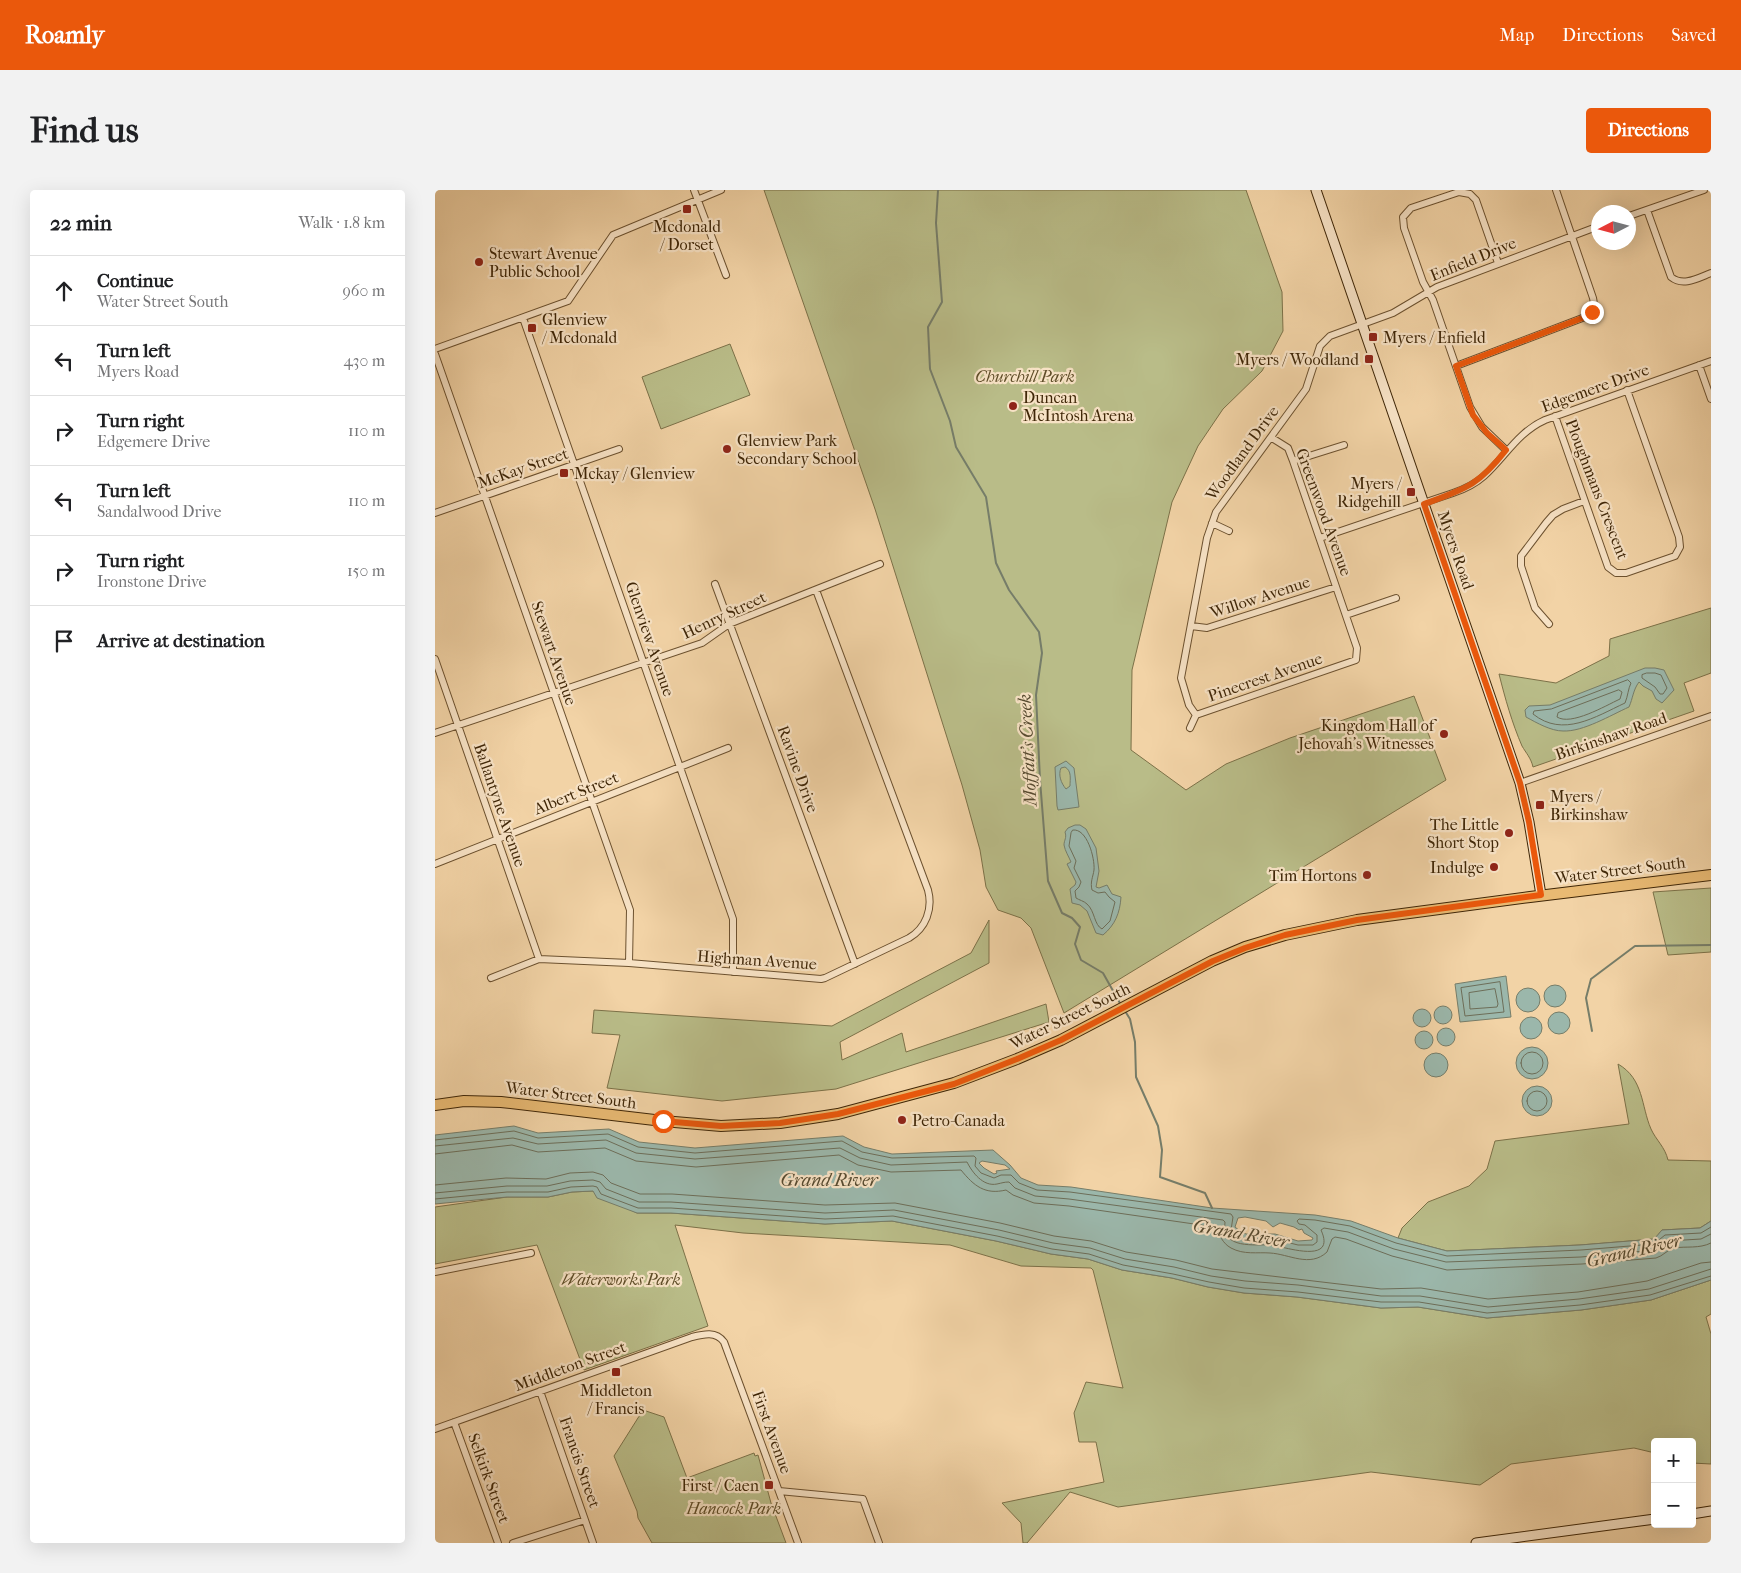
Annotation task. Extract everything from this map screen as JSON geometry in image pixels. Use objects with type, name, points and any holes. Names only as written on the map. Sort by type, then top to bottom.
[{"type":"main road","name":"Myers Road","points":[[1316,190],[1520,783],[1529,822],[1541,895]]},
{"type":"main road","name":"Water Street South","points":[[437,1104],[464,1101],[501,1102],[721,1126],[780,1123],[838,1114],[954,1084],[1061,1040],[1127,1004],[1213,961],[1285,935],[1348,922],[1541,895],[1711,875]]},
{"type":"main road","points":[[1696,1513],[1711,1511]]},
{"type":"main road","points":[[1476,1543],[1651,1520]]},
{"type":"street","points":[[694,190],[726,275]]},
{"type":"street","points":[[435,349],[568,302],[608,241],[617,232],[721,190]]},
{"type":"street","points":[[1456,366],[1553,330],[1585,317],[1592,312],[1594,308],[1593,298],[1556,190]]},
{"type":"street","points":[[1636,214],[1704,190]]},
{"type":"street","points":[[1498,263],[1476,200],[1470,194],[1459,192],[1411,208],[1403,216],[1403,224],[1423,282],[1473,415],[1487,433],[1506,450]]},
{"type":"street","points":[[1647,210],[1671,277],[1677,281],[1687,282],[1711,274]]},
{"type":"street","name":"Enfield Drive","points":[[1362,325],[1399,310],[1428,292],[1498,263],[1591,229]]},
{"type":"street","name":"Glenview Avenue","points":[[523,318],[733,919],[733,972]]},
{"type":"street","name":"Woodland Drive","points":[[1196,715],[1189,705],[1181,678],[1207,538],[1216,512],[1306,389],[1320,346],[1330,336],[1362,325]]},
{"type":"street","name":"Stewart Avenue","points":[[435,354],[630,910],[629,963]]},
{"type":"street","name":"Edgemere Drive","points":[[1320,538],[1424,504],[1473,484],[1491,469],[1506,450],[1529,429],[1555,416],[1711,361]]},
{"type":"street","points":[[1699,365],[1711,399]]},
{"type":"street","name":"Ploughmans Crescent","points":[[1555,416],[1608,566],[1616,573],[1626,573],[1675,556],[1680,547],[1679,538],[1627,390]]},
{"type":"street","name":"Greenwood Avenue","points":[[1272,438],[1288,448],[1293,461],[1357,648],[1357,660]]},
{"type":"street","points":[[1293,461],[1343,445]]},
{"type":"street","name":"McKay Street","points":[[435,513],[619,449]]},
{"type":"street","points":[[1549,624],[1535,608],[1521,566],[1521,556],[1553,515],[1585,501]]},
{"type":"street","points":[[1212,523],[1229,531]]},
{"type":"street","name":"Henry Street","points":[[435,733],[702,643],[729,624],[880,564]]},
{"type":"street","name":"Ravine Drive","points":[[715,584],[855,964]]},
{"type":"street","name":"Willow Avenue","points":[[1191,626],[1207,628],[1336,587]]},
{"type":"street","name":"Highman Avenue","points":[[491,978],[539,959],[629,963],[821,979],[917,933],[923,926],[930,899],[816,590]]},
{"type":"street","points":[[1346,615],[1396,598]]},
{"type":"street","name":"Ballantyne Avenue","points":[[435,659],[539,959]]},
{"type":"street","name":"Pinecrest Avenue","points":[[1190,728],[1196,715],[1357,660]]},
{"type":"street","name":"Birkinshaw Road","points":[[1520,783],[1711,716]]},
{"type":"street","name":"Albert Street","points":[[435,864],[728,748]]},
{"type":"street","points":[[435,1272],[531,1253]]},
{"type":"street","name":"Middleton Street","points":[[435,1428],[691,1337],[706,1334],[715,1335]]},
{"type":"street","name":"First Avenue","points":[[715,1335],[724,1342],[798,1543]]},
{"type":"street","name":"Francis Street","points":[[540,1391],[593,1543]]},
{"type":"street","name":"Selkirk Street","points":[[454,1422],[498,1543]]},
{"type":"street","points":[[779,1491],[863,1499],[879,1543]]},
{"type":"street","points":[[513,1543],[585,1520]]},
{"type":"green space","name":"Churchill Park","points":[[764,190],[1246,190],[1282,292],[1283,331],[1262,371],[1223,409],[1198,446],[1172,502],[1132,670],[1131,750],[1186,790],[1226,764],[1290,738],[1414,696],[1446,780],[1064,1013],[1031,928],[1021,918],[998,910],[986,887],[980,850],[962,785],[875,509]]},
{"type":"green space","points":[[730,344],[750,395],[661,429],[642,377]]},
{"type":"green space","points":[[1711,608],[1711,673],[1684,683],[1694,711],[1533,767],[1515,728],[1499,674],[1556,683],[1609,656],[1610,639]]},
{"type":"green space","points":[[1711,888],[1711,952],[1668,955],[1653,892]]},
{"type":"green space","points":[[989,920],[989,963],[840,1042],[842,1060],[902,1033],[906,1052],[1046,1004],[1049,1022],[836,1089],[722,1101],[607,1088],[620,1035],[592,1033],[594,1010],[832,1026],[971,953]]},
{"type":"green space","points":[[1618,1064],[1633,1077],[1641,1094],[1651,1129],[1665,1151],[1668,1160],[1711,1161],[1711,1221],[1700,1228],[1662,1230],[1655,1239],[1580,1245],[1447,1251],[1398,1238],[1402,1228],[1428,1202],[1469,1186],[1487,1169],[1495,1141],[1629,1124]]},
{"type":"green space","name":"Waterworks Park","points":[[593,1191],[637,1213],[671,1213],[825,1224],[892,1221],[996,1241],[1051,1254],[1088,1259],[1122,1270],[1244,1293],[1297,1297],[1381,1308],[1418,1307],[1487,1318],[1581,1310],[1651,1300],[1711,1280],[1711,1314],[1706,1317],[1711,1334],[1711,1464],[1696,1463],[1696,1438],[1651,1438],[1651,1452],[1634,1448],[1511,1464],[1480,1485],[1371,1472],[1118,1507],[1070,1492],[1027,1543],[1023,1543],[1021,1523],[1002,1503],[1104,1482],[1096,1442],[1079,1442],[1074,1413],[1086,1382],[1123,1388],[1091,1268],[1021,1266],[950,1245],[743,1233],[675,1225],[708,1326],[584,1370],[537,1245],[435,1264],[435,1207],[507,1197],[548,1197],[572,1192]]},
{"type":"green space","name":"Hancock Park","points":[[643,1410],[664,1417],[687,1478],[754,1453],[755,1456],[758,1455],[771,1503],[786,1543],[652,1543],[638,1518],[637,1511],[614,1456]]},
{"type":"water","points":[[1645,668],[1664,670],[1674,690],[1662,703],[1656,699],[1652,691],[1639,682],[1629,707],[1579,729],[1571,731],[1554,730],[1526,717],[1525,710],[1529,706],[1550,705]]},
{"type":"water","points":[[1066,761],[1074,768],[1079,807],[1058,810],[1055,767]],"holes":[[[1065,767],[1070,775],[1070,786],[1066,789],[1061,782],[1060,776],[1061,768]]]},
{"type":"water","points":[[1080,825],[1086,829],[1096,848],[1099,871],[1096,887],[1099,888],[1107,885],[1112,894],[1121,897],[1116,918],[1103,935],[1096,933],[1087,911],[1080,905],[1072,903],[1070,889],[1076,882],[1067,864],[1071,862],[1064,845],[1065,832],[1068,828]]},
{"type":"water","points":[[1506,976],[1511,1017],[1460,1022],[1455,984]]},
{"type":"water","points":[[1555,985],[1563,988],[1566,996],[1563,1004],[1555,1007],[1547,1004],[1544,996],[1547,988]]},
{"type":"water","points":[[1528,988],[1536,992],[1540,1000],[1536,1008],[1528,1012],[1520,1008],[1516,1000],[1520,992]]},
{"type":"water","points":[[1439,1006],[1447,1006],[1452,1011],[1450,1022],[1439,1024],[1434,1019],[1434,1011]]},
{"type":"water","points":[[1418,1009],[1426,1009],[1431,1014],[1429,1025],[1418,1027],[1413,1022],[1413,1014]]},
{"type":"water","points":[[1555,1012],[1563,1012],[1570,1019],[1570,1027],[1563,1034],[1555,1034],[1548,1027],[1548,1019]]},
{"type":"water","points":[[1527,1017],[1535,1017],[1542,1024],[1542,1032],[1535,1039],[1527,1039],[1520,1032],[1520,1024]]},
{"type":"water","points":[[1442,1028],[1450,1028],[1455,1033],[1453,1044],[1442,1046],[1437,1041],[1437,1033]]},
{"type":"water","points":[[1420,1031],[1428,1031],[1433,1036],[1431,1047],[1420,1049],[1415,1044],[1415,1036]]},
{"type":"water","points":[[1532,1047],[1543,1052],[1548,1063],[1543,1074],[1532,1079],[1521,1074],[1516,1063],[1521,1052]]},
{"type":"water","points":[[1436,1053],[1445,1056],[1448,1065],[1445,1074],[1436,1077],[1427,1074],[1424,1065],[1427,1056]]},
{"type":"water","points":[[1537,1086],[1548,1090],[1552,1101],[1548,1112],[1537,1116],[1526,1112],[1522,1101],[1526,1090]]},
{"type":"water","name":"Grand River","points":[[514,1126],[538,1133],[609,1129],[639,1142],[695,1148],[843,1136],[864,1147],[892,1154],[993,1150],[1021,1178],[1038,1185],[1071,1187],[1212,1208],[1315,1215],[1351,1221],[1398,1238],[1447,1251],[1580,1245],[1654,1239],[1662,1230],[1700,1228],[1711,1221],[1711,1280],[1651,1300],[1581,1310],[1487,1318],[1418,1307],[1381,1308],[1297,1297],[1244,1293],[1122,1270],[1088,1259],[1051,1254],[996,1241],[892,1221],[825,1224],[671,1213],[637,1213],[597,1198],[593,1191],[572,1192],[548,1197],[507,1197],[435,1204],[435,1135]],"holes":[[[982,1161],[1005,1165],[1010,1169],[996,1171],[997,1173],[994,1174],[979,1163]],[[1245,1217],[1266,1221],[1273,1227],[1280,1223],[1299,1230],[1302,1229],[1304,1233],[1313,1238],[1312,1240],[1298,1241],[1275,1234],[1246,1234],[1235,1227],[1238,1218]]]},
{"type":"waterway","name":"Moffatt's Creek","points":[[938,190],[936,223],[942,302],[928,327],[930,369],[950,421],[956,447],[986,497],[996,563],[1009,590],[1039,632],[1042,653],[1036,695],[1048,881],[1062,913],[1072,918],[1080,927],[1075,944],[1081,960],[1103,973],[1121,1005]]},
{"type":"waterway","points":[[1592,1031],[1586,998],[1591,979],[1635,946],[1711,945]]},
{"type":"waterway","name":"Moffatt's Creek","points":[[1125,1011],[1130,1019],[1135,1042],[1136,1077],[1158,1126],[1162,1150],[1160,1177],[1205,1193],[1212,1208]]},
{"type":"place","name":"Mcdonald / Dorset","points":[[687,209]]},
{"type":"place","name":"Stewart Avenue Public School","points":[[479,262]]},
{"type":"place","name":"Glenview / Mcdonald","points":[[532,328]]},
{"type":"place","name":"Myers / Enfield","points":[[1373,337]]},
{"type":"place","name":"Myers / Woodland","points":[[1369,359]]},
{"type":"place","name":"Duncan McIntosh Arena","points":[[1013,406]]},
{"type":"place","name":"Glenview Park Secondary School","points":[[727,449]]},
{"type":"place","name":"Mckay / Glenview","points":[[564,473]]},
{"type":"place","name":"Myers / Ridgehill","points":[[1411,492]]},
{"type":"place","name":"Kingdom Hall of Jehovah's Witnesses","points":[[1444,734]]},
{"type":"place","name":"Myers / Birkinshaw","points":[[1540,805]]},
{"type":"place","name":"The Little Short Stop","points":[[1509,833]]},
{"type":"place","name":"Indulge","points":[[1494,867]]},
{"type":"place","name":"Tim Hortons","points":[[1367,875]]},
{"type":"place","name":"Petro-Canada","points":[[902,1120]]},
{"type":"place","name":"Middleton / Francis","points":[[616,1372]]},
{"type":"place","name":"First / Caen","points":[[769,1485]]},
{"type":"route","points":[[663,1121],[721,1126],[780,1123],[838,1114],[954,1084],[1017,1059],[1061,1040],[1187,973],[1245,948],[1285,935],[1357,920],[1541,895],[1529,822],[1520,783],[1424,504],[1453,494],[1473,484],[1491,469],[1506,450],[1477,422],[1466,398],[1456,366],[1545,333],[1585,317],[1592,312]]}]
